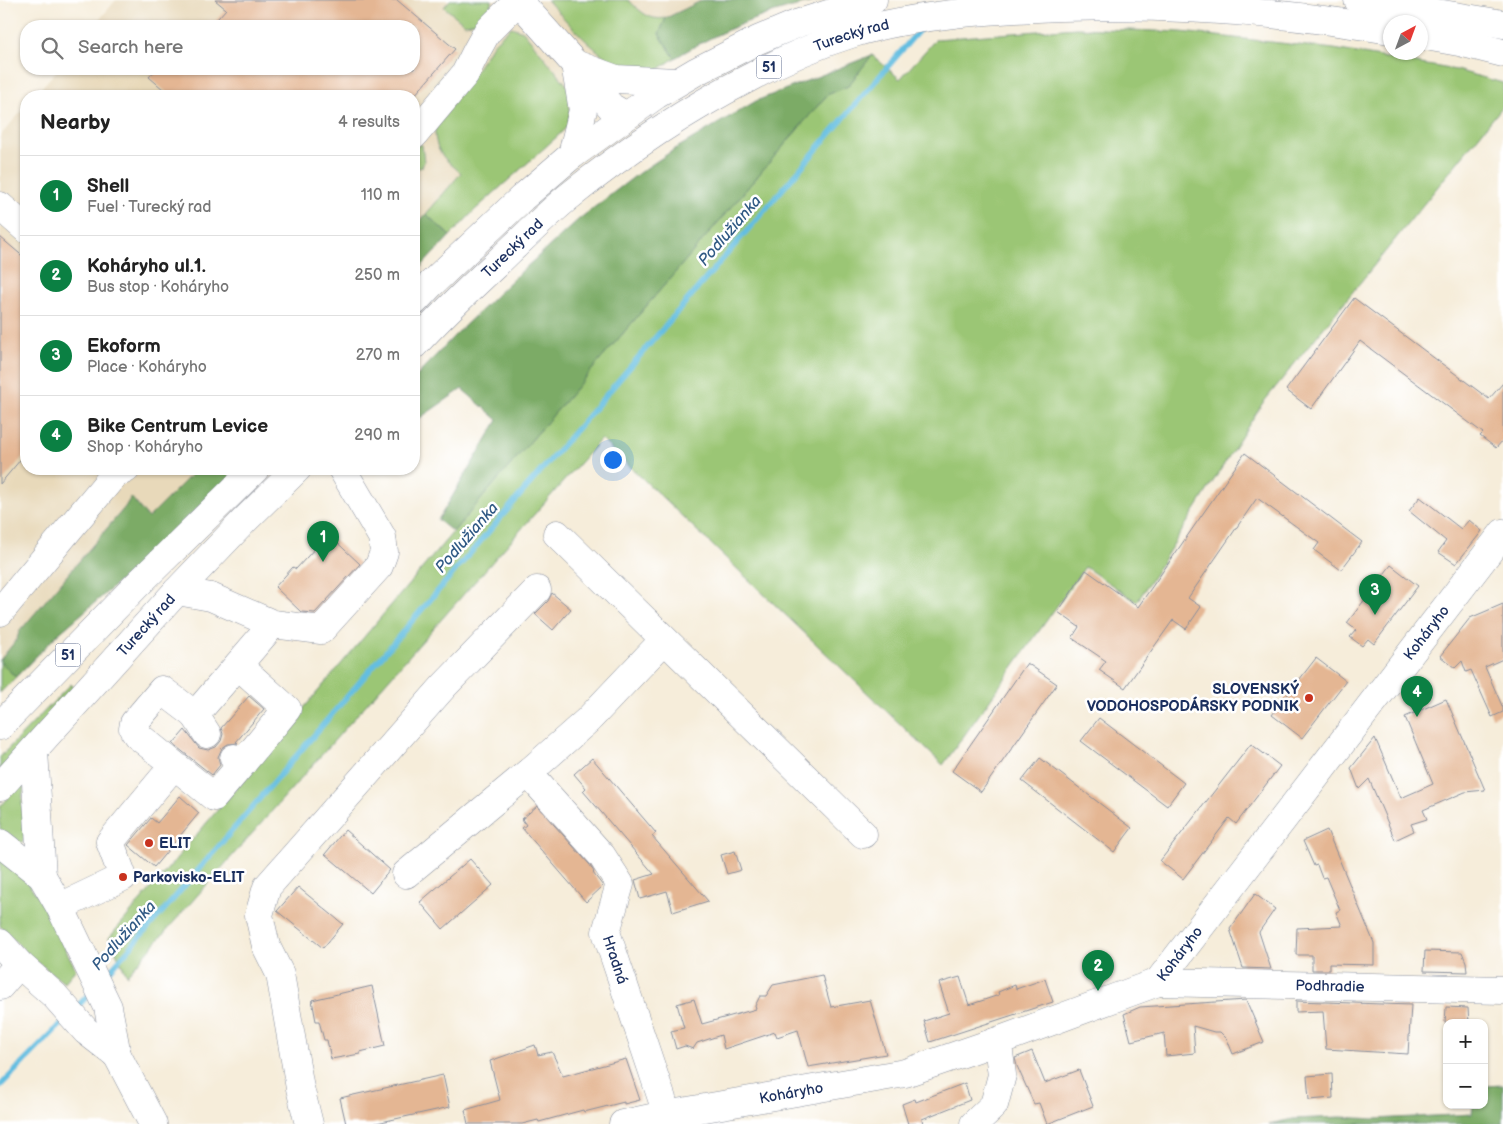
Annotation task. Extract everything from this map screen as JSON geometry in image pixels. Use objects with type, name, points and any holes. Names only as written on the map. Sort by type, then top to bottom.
[{"type":"street","points":[[420,128],[465,74],[488,32],[518,0],[611,108],[626,116]]},
{"type":"street","name":"Turecký rad","points":[[420,296],[522,198],[572,155],[676,82],[767,37],[800,23],[873,0]]},
{"type":"street","points":[[1358,0],[1503,24]]},
{"type":"street","name":"Turecký rad","points":[[420,338],[438,319],[566,199],[643,140],[726,90],[772,66],[852,33],[907,20],[998,8],[1124,4],[1203,7],[1283,15],[1383,29]]},
{"type":"street","points":[[1428,36],[1459,42],[1503,54]]},
{"type":"street","points":[[575,64],[616,79],[676,82]]},
{"type":"street","points":[[572,155],[582,110],[575,64]]},
{"type":"street","points":[[616,79],[622,92],[626,116],[643,140]]},
{"type":"street","points":[[0,206],[20,224]]},
{"type":"street","points":[[0,612],[114,475]]},
{"type":"street","name":"51","points":[[0,726],[104,618],[249,475]]},
{"type":"street","name":"Turecký rad","points":[[0,788],[177,591],[291,475]]},
{"type":"street","points":[[177,591],[211,597],[273,624],[320,630],[379,566],[384,552],[382,537],[346,475]]},
{"type":"street","name":"Koháryho","points":[[622,1124],[905,1073],[1158,982],[1503,533]]},
{"type":"street","points":[[557,534],[863,834]]},
{"type":"street","points":[[309,1124],[300,1088],[280,974],[266,946],[259,914],[267,887],[444,686],[537,590]]},
{"type":"street","points":[[238,665],[287,708],[238,761],[214,797],[138,735],[134,730],[134,723],[162,690],[201,725],[238,665],[273,624]]},
{"type":"street","points":[[406,874],[528,773],[588,720],[664,640]]},
{"type":"street","points":[[34,751],[42,876]]},
{"type":"street","name":"Hradná","points":[[528,773],[602,856],[620,884],[606,932],[662,1099],[665,1115]]},
{"type":"street","points":[[60,907],[123,877],[110,842],[165,776]]},
{"type":"street","points":[[0,843],[42,876],[60,907],[108,1007],[117,1054],[153,1124]]},
{"type":"street","points":[[0,943],[9,961],[55,996],[86,1030],[117,1054]]},
{"type":"street","points":[[0,986],[9,961]]},
{"type":"street","name":"Podhradie","points":[[1158,982],[1503,990]]},
{"type":"street","points":[[974,1124],[994,1105],[1002,1074],[999,1053],[995,1042]]},
{"type":"shaded area","points":[[116,0],[822,0],[750,20],[692,47],[652,72],[560,134],[475,210],[420,268],[420,90],[39,90],[53,75],[420,75],[420,20],[99,20]]},
{"type":"shaded area","points":[[20,113],[20,475],[232,475],[149,556],[56,636],[0,693],[0,136]]},
{"type":"green space","points":[[450,0],[491,0],[490,11],[484,18],[465,24],[444,7]]},
{"type":"green space","points":[[547,0],[628,0],[649,17],[666,18],[659,34],[675,58],[652,72],[639,73],[624,68],[609,60],[580,35]]},
{"type":"green space","points":[[703,0],[822,0],[784,9],[746,22],[675,58],[659,34],[666,18]]},
{"type":"green space","points":[[511,27],[523,31],[570,89],[569,124],[475,210],[450,236],[426,214],[461,173],[442,155],[435,138],[435,130],[494,43]]},
{"type":"green space","points":[[1076,28],[1181,32],[1334,49],[1383,57],[1383,60],[1398,60],[1456,70],[1503,83],[1503,106],[1262,404],[1137,602],[1085,567],[943,765],[601,439],[127,975],[109,938],[827,95],[848,86],[872,55],[900,79],[936,39]]},
{"type":"green space","points":[[872,55],[848,86],[827,95],[453,532],[438,520],[498,420],[462,389],[420,418],[420,373],[453,337],[512,280],[579,219],[639,173],[675,149],[756,101]]},
{"type":"green space","points":[[420,144],[422,145],[424,162],[420,168]]},
{"type":"green space","points":[[426,214],[450,236],[420,268],[420,221]]},
{"type":"green space","points":[[191,475],[232,475],[149,556],[56,636],[16,677],[0,660],[17,639],[19,632],[125,507],[131,497],[148,518]]},
{"type":"green space","points":[[0,662],[16,677],[0,693]]},
{"type":"green space","points":[[71,684],[74,687],[0,770],[0,757]]},
{"type":"green space","points":[[22,784],[24,787],[22,801],[24,839],[23,842],[20,842],[0,829],[0,807]]},
{"type":"green space","points":[[0,857],[19,873],[36,894],[76,969],[64,983],[30,956],[0,926]]},
{"type":"green space","points":[[1503,1085],[1503,1124],[1269,1124],[1293,1119],[1341,1117],[1375,1119],[1472,1114],[1473,1109],[1488,1109],[1488,1086]]},
{"type":"building","points":[[215,0],[397,0],[455,49],[419,90],[164,90],[149,77],[151,75],[420,75],[420,20],[216,20],[226,9]]},
{"type":"building","points":[[0,237],[20,254],[20,460],[0,484]]},
{"type":"building","points":[[1354,298],[1489,399],[1503,383],[1503,440],[1496,448],[1480,436],[1483,433],[1360,341],[1311,409],[1286,390]]},
{"type":"building","points":[[1245,453],[1362,542],[1341,570],[1314,550],[1319,543],[1257,498],[1188,598],[1201,607],[1186,629],[1173,620],[1125,688],[1099,670],[1106,661],[1072,638],[1079,627],[1058,612],[1086,570],[1138,607]]},
{"type":"building","points":[[1420,497],[1461,529],[1469,520],[1482,531],[1456,564],[1438,552],[1446,541],[1409,511]]},
{"type":"building","points":[[328,534],[360,564],[315,613],[301,612],[275,587],[293,567],[296,569]]},
{"type":"building","points":[[1391,565],[1418,586],[1374,644],[1368,639],[1362,646],[1350,637],[1356,630],[1347,623]]},
{"type":"building","points":[[552,593],[571,609],[553,630],[535,614],[548,601]]},
{"type":"building","points":[[1503,604],[1503,659],[1485,667],[1503,708],[1503,712],[1492,717],[1471,670],[1466,672],[1462,661],[1455,668],[1440,656],[1470,618]]},
{"type":"building","name":"SLOVENSKÝ VODOHOSPODÁRSKY PODNIK","points":[[1316,658],[1346,681],[1302,738],[1272,715]]},
{"type":"building","points":[[1027,663],[1057,684],[981,792],[952,771]]},
{"type":"building","points":[[249,696],[264,709],[236,742],[238,743],[228,744],[222,748],[218,757],[220,765],[212,775],[173,744],[185,730],[199,748],[208,750],[216,747],[221,741],[223,734],[221,728]]},
{"type":"building","points":[[1446,699],[1485,790],[1465,792],[1423,810],[1427,819],[1411,824],[1414,831],[1395,840],[1369,779],[1359,789],[1351,768],[1375,738],[1401,798],[1433,784],[1405,717]]},
{"type":"building","points":[[1099,718],[1184,783],[1167,806],[1081,741]]},
{"type":"building","points":[[1251,744],[1280,766],[1236,824],[1229,818],[1183,879],[1160,861]]},
{"type":"building","points":[[592,758],[656,833],[652,836],[708,901],[673,912],[667,891],[640,899],[635,880],[654,874],[583,791],[586,788],[574,774]]},
{"type":"building","points":[[1040,758],[1132,828],[1114,852],[1022,781]]},
{"type":"building","points":[[180,796],[199,813],[154,867],[128,845],[151,818],[157,823]]},
{"type":"building","points":[[537,806],[590,865],[593,873],[603,886],[586,902],[522,828],[526,825],[522,819]]},
{"type":"building","points":[[345,830],[390,870],[371,893],[325,854]]},
{"type":"building","points":[[1327,830],[1374,943],[1374,965],[1329,964],[1329,970],[1312,970],[1312,955],[1296,955],[1297,928],[1342,926],[1336,912],[1340,910],[1326,877],[1322,878],[1317,865],[1314,866],[1303,841]]},
{"type":"building","points":[[735,851],[741,870],[727,874],[721,855]]},
{"type":"building","points":[[470,859],[493,885],[443,929],[420,902]]},
{"type":"building","points":[[298,887],[343,924],[323,948],[277,911]]},
{"type":"building","points":[[1255,894],[1275,909],[1259,932],[1271,969],[1243,968],[1230,929]]},
{"type":"building","points":[[1425,951],[1462,952],[1467,972],[1424,971]]},
{"type":"building","points":[[822,975],[831,1007],[870,1000],[886,1054],[808,1067],[798,1030],[777,1037],[775,1032],[724,1049],[721,1035],[697,1043],[693,1049],[685,1046],[676,1049],[671,1031],[684,1028],[677,1004],[694,999],[702,1024],[756,1009],[755,1006],[760,996],[766,996],[773,985]]},
{"type":"building","points":[[960,977],[969,1005],[999,995],[998,992],[1015,985],[1016,989],[1045,979],[1053,1002],[930,1042],[924,1021],[949,1013],[939,983]]},
{"type":"building","points":[[372,986],[385,1046],[360,1052],[360,1054],[331,1059],[327,1040],[324,1040],[319,1021],[316,1021],[312,1000]]},
{"type":"building","points":[[1246,1000],[1264,1042],[1233,1054],[1227,1039],[1220,1032],[1193,1026],[1195,1053],[1166,1056],[1164,1033],[1131,1041],[1124,1014],[1140,1007]]},
{"type":"building","points":[[1296,1001],[1411,1005],[1408,1054],[1326,1049],[1323,1011],[1296,1012]]},
{"type":"building","points":[[1446,1007],[1468,1008],[1469,1019],[1445,1019]]},
{"type":"building","points":[[535,1045],[538,1055],[552,1052],[563,1076],[626,1059],[640,1100],[584,1112],[583,1110],[539,1122],[538,1120],[522,1124],[468,1124],[465,1110],[500,1100],[490,1061]]},
{"type":"building","points":[[1032,1051],[1045,1083],[1079,1070],[1093,1106],[1047,1124],[1039,1103],[1034,1104],[1015,1058]]},
{"type":"building","points":[[1332,1074],[1333,1098],[1309,1100],[1307,1076]]},
{"type":"building","points":[[443,1075],[450,1107],[372,1124],[346,1124],[340,1098]]},
{"type":"building","points":[[965,1083],[970,1100],[922,1119],[923,1124],[908,1124],[902,1104],[915,1099],[916,1102]]},
{"type":"waterway","name":"Podlužianka","points":[[103,978],[164,910],[921,28]]},
{"type":"waterway","name":"Podlužianka","points":[[76,1008],[92,991]]},
{"type":"waterway","name":"Podlužianka","points":[[0,1086],[67,1018]]},
{"type":"place","name":"Shell","points":[[323,562]]},
{"type":"place","name":"Ekoform","points":[[1375,615]]},
{"type":"place","name":"SLOVENSKÝ VODOHOSPODÁRSKY PODNIK","points":[[1309,698]]},
{"type":"place","name":"Bike Centrum Levice","points":[[1417,717]]},
{"type":"place","name":"ELIT","points":[[149,843]]},
{"type":"place","name":"Parkovisko-ELIT","points":[[123,877]]},
{"type":"place","name":"Koháryho ul.1.","points":[[1098,991]]}]
